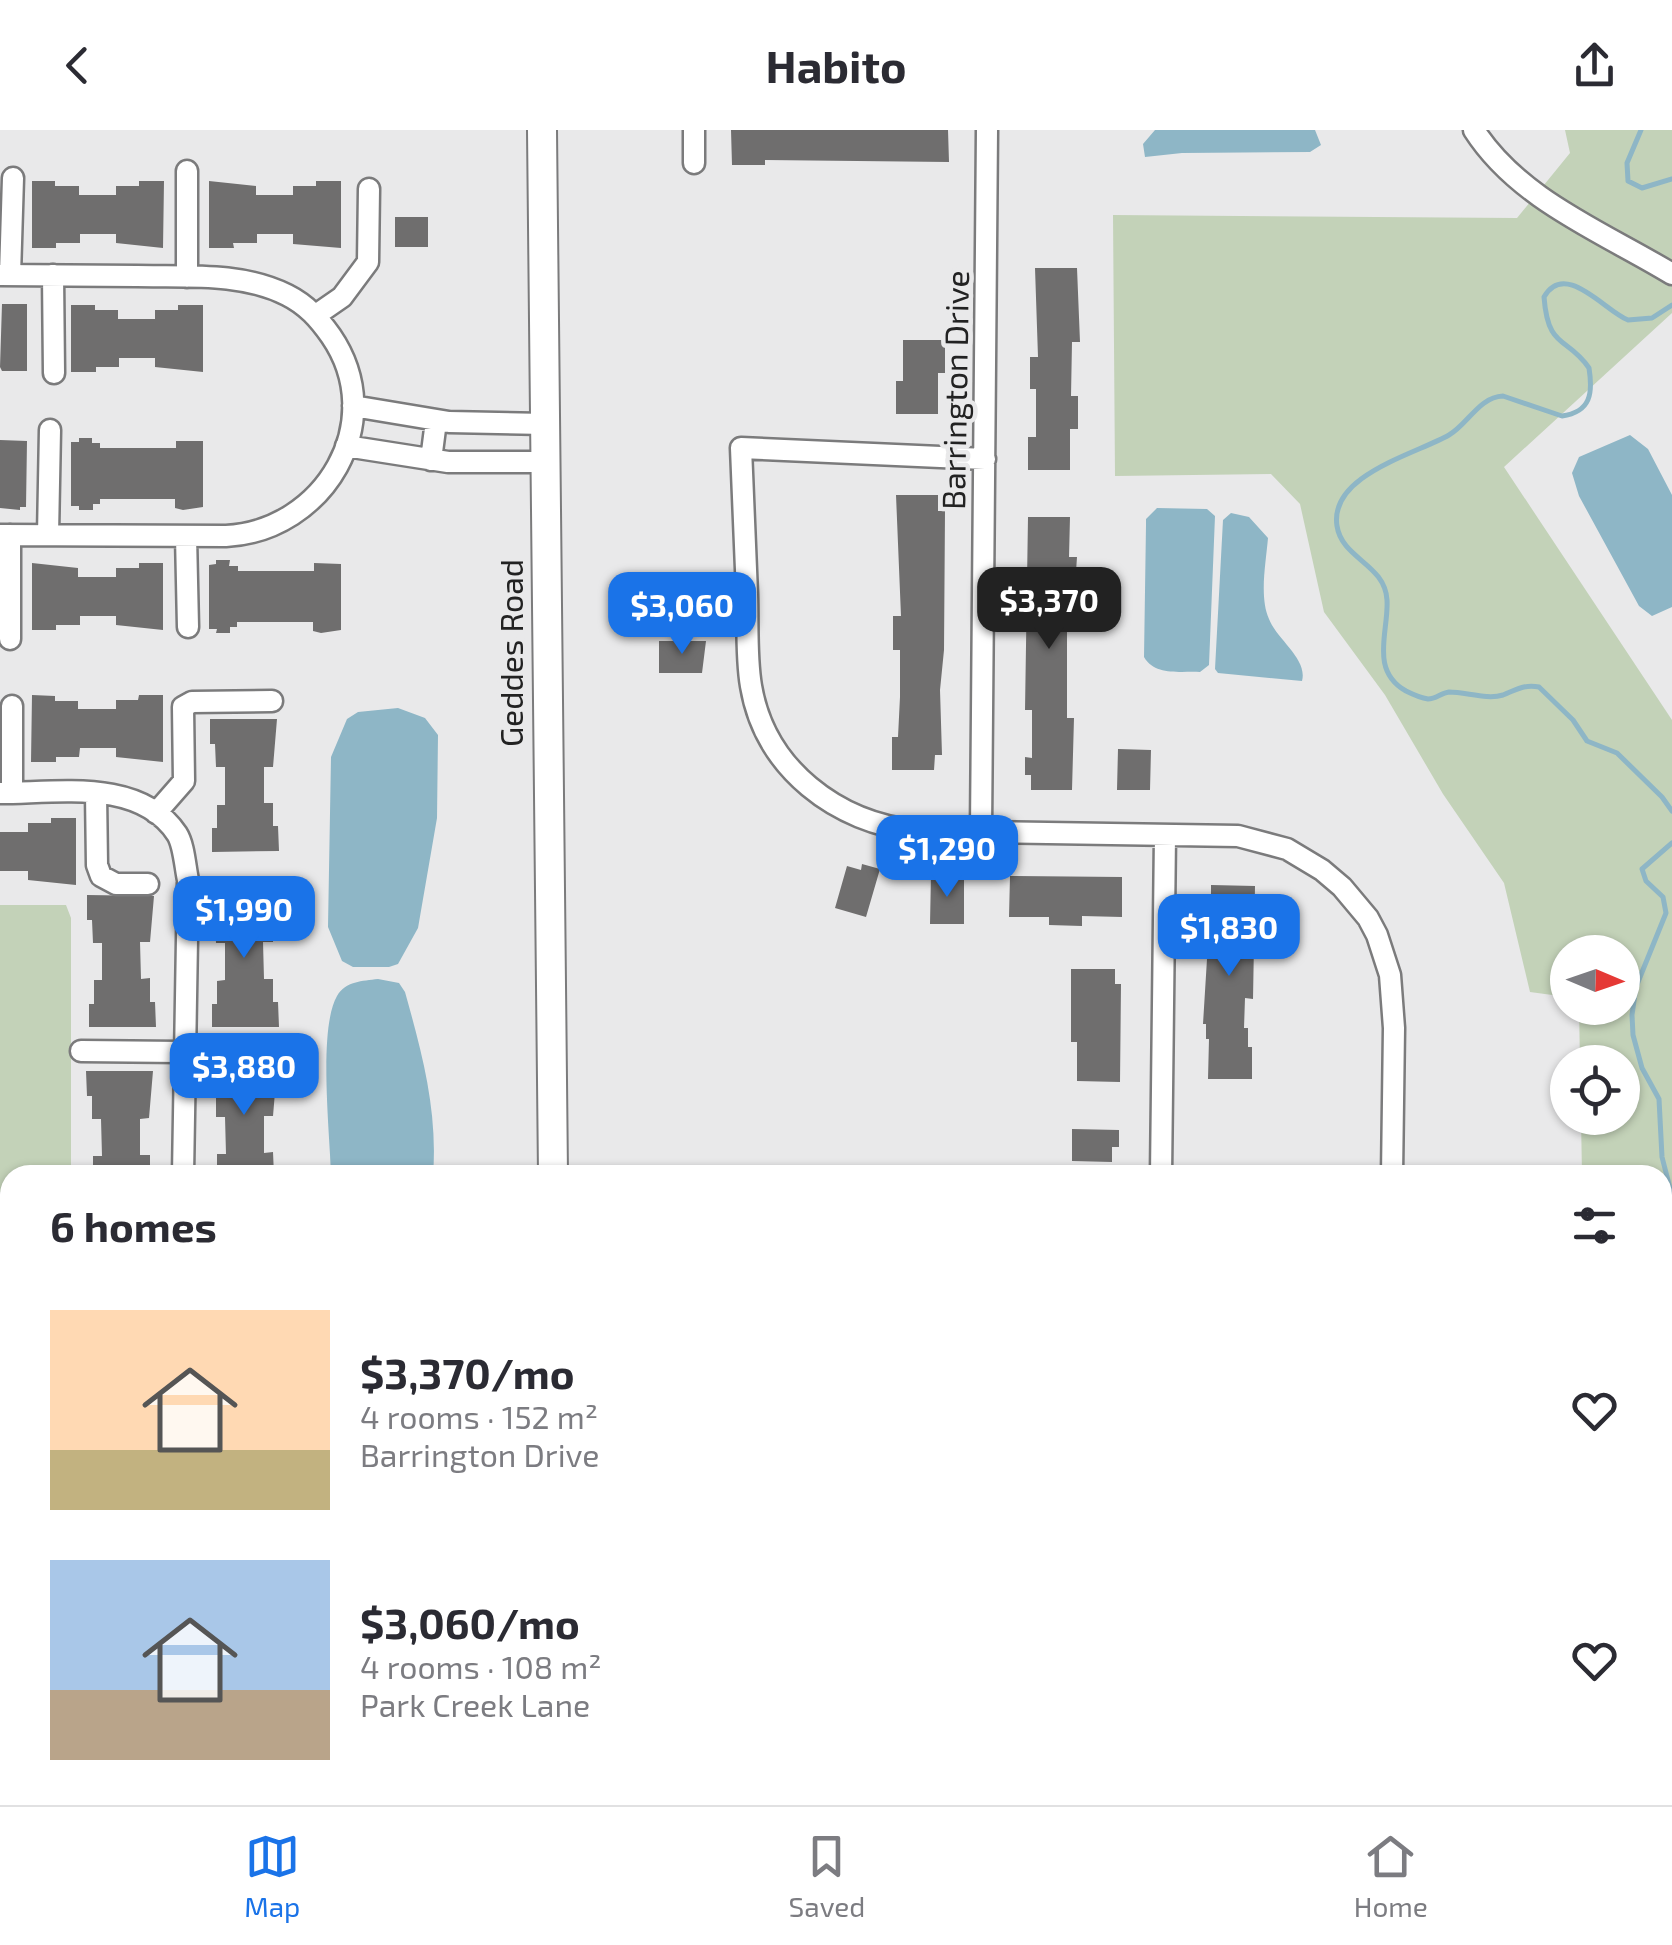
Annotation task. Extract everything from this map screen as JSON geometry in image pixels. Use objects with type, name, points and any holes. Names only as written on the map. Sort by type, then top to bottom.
[{"type":"main road","name":"Geddes Road","points":[[542,130],[553,1165]]},
{"type":"street","points":[[694,130],[694,163]]},
{"type":"street","name":"Barrington Drive","points":[[981,830],[987,130]]},
{"type":"street","points":[[1474,130],[1503,166],[1540,197],[1672,274]]},
{"type":"street","points":[[187,170],[187,277]]},
{"type":"street","points":[[10,639],[5,535],[248,534],[276,525],[318,496],[346,446],[352,415],[344,362],[316,316],[270,287],[242,279],[5,275],[13,178]]},
{"type":"street","points":[[316,316],[342,297],[368,262],[369,189]]},
{"type":"street","points":[[53,276],[54,372]]},
{"type":"street","points":[[352,415],[545,424]]},
{"type":"street","points":[[432,460],[436,420]]},
{"type":"street","points":[[48,536],[50,430]]},
{"type":"street","points":[[346,446],[432,460],[546,462]]},
{"type":"street","points":[[985,458],[741,448],[750,682],[770,740],[808,788],[862,820],[917,831],[1238,836],[1286,850],[1322,870],[1368,918],[1385,956],[1393,994],[1392,1165]]},
{"type":"street","points":[[186,536],[188,628]]},
{"type":"street","points":[[153,810],[184,780],[182,707],[192,702],[272,701]]},
{"type":"street","points":[[12,706],[6,793],[115,794],[153,810],[179,835],[188,880],[183,1165]]},
{"type":"street","points":[[96,794],[97,865],[101,876],[116,884],[148,884]]},
{"type":"street","points":[[1161,1165],[1165,835]]},
{"type":"street","points":[[81,1051],[291,1053]]},
{"type":"green space","points":[[1565,130],[1672,130],[1672,313],[1504,467],[1672,720],[1672,1165],[1582,1165],[1581,1135],[1640,1135],[1640,1045],[1580,1045],[1579,1025],[1640,1025],[1640,935],[1550,935],[1550,995],[1530,992],[1504,883],[1443,794],[1385,695],[1324,612],[1300,504],[1271,474],[1115,476],[1113,215],[1517,218],[1570,153]]},
{"type":"green space","points":[[0,905],[66,905],[71,918],[71,1165],[0,1165]]},
{"type":"water","points":[[1155,130],[1315,130],[1321,145],[1310,152],[1145,157],[1143,144]]},
{"type":"water","points":[[1630,435],[1648,449],[1672,495],[1672,607],[1652,616],[1639,606],[1579,496],[1572,473],[1579,457]]},
{"type":"water","points":[[1157,508],[1207,509],[1215,516],[1209,665],[1200,672],[1161,670],[1144,657],[1146,519]]},
{"type":"water","points":[[1231,513],[1249,517],[1268,538],[1266,610],[1273,627],[1296,657],[1302,681],[1218,673],[1215,669],[1223,520]]},
{"type":"water","points":[[398,708],[425,718],[438,735],[437,818],[418,928],[398,964],[353,967],[342,961],[328,927],[331,757],[347,719],[358,712]]},
{"type":"water","points":[[378,979],[399,983],[405,992],[431,1105],[433,1165],[330,1165],[328,1032],[337,996],[355,983]]},
{"type":"building","points":[[731,130],[948,130],[949,162],[765,160],[765,165],[732,165]]},
{"type":"building","points":[[32,181],[79,186],[79,195],[116,195],[116,186],[164,181],[163,248],[116,243],[116,234],[80,234],[80,243],[32,248]]},
{"type":"building","points":[[209,181],[256,186],[256,195],[293,195],[293,186],[341,181],[341,248],[293,244],[293,234],[257,234],[257,243],[209,248]]},
{"type":"building","points":[[395,217],[428,217],[428,247],[395,247]]},
{"type":"building","points":[[1035,268],[1077,268],[1080,342],[1072,342],[1071,396],[1078,396],[1078,429],[1070,429],[1070,470],[1028,470],[1028,437],[1036,437],[1036,389],[1030,389],[1030,357],[1038,357]]},
{"type":"building","points":[[2,304],[27,304],[27,371],[2,371],[0,367]]},
{"type":"building","points":[[71,305],[118,310],[118,319],[155,319],[155,310],[203,305],[203,372],[155,367],[155,358],[119,358],[119,367],[71,372]]},
{"type":"building","points":[[903,340],[945,340],[945,373],[938,373],[938,414],[896,414],[896,381],[903,381]]},
{"type":"building","points":[[79,438],[92,438],[92,443],[100,443],[100,448],[176,448],[176,441],[203,441],[203,507],[175,508],[175,499],[100,499],[100,504],[93,504],[93,510],[71,506],[71,442],[79,442]]},
{"type":"building","points":[[0,440],[27,441],[26,507],[20,510],[0,508]]},
{"type":"building","points":[[896,495],[938,495],[938,511],[945,511],[942,755],[935,755],[934,770],[892,770],[892,737],[898,737],[900,697],[900,650],[893,650],[893,616],[901,616]]},
{"type":"building","points":[[1028,517],[1070,517],[1069,557],[1077,557],[1072,630],[1067,629],[1067,718],[1074,718],[1072,790],[1031,790],[1031,775],[1025,775],[1025,757],[1032,758],[1032,710],[1025,710]]},
{"type":"building","points":[[216,560],[230,560],[229,566],[238,566],[238,571],[314,571],[314,563],[341,564],[341,630],[313,631],[313,622],[237,622],[237,627],[230,627],[230,633],[216,633],[217,629],[209,629],[209,565],[216,564]]},
{"type":"building","points":[[32,563],[78,568],[78,577],[116,577],[116,568],[163,563],[163,630],[116,625],[116,616],[80,616],[80,625],[32,630]]},
{"type":"building","points":[[659,641],[706,641],[702,673],[659,673]]},
{"type":"building","points":[[32,695],[78,701],[78,709],[116,709],[116,700],[163,695],[163,762],[116,757],[116,748],[80,748],[79,757],[31,762]]},
{"type":"building","points":[[210,719],[277,719],[273,767],[264,767],[264,803],[273,803],[279,851],[212,852],[217,805],[225,805],[225,767],[216,767],[215,744],[210,744]]},
{"type":"building","points":[[1118,749],[1151,750],[1150,790],[1117,790]]},
{"type":"building","points":[[51,818],[76,818],[76,885],[28,880],[28,871],[0,871],[0,832],[28,832],[28,823],[51,823]]},
{"type":"building","points":[[862,864],[880,869],[866,917],[835,908],[847,866],[861,870]]},
{"type":"building","points":[[931,874],[950,874],[950,880],[964,880],[964,924],[930,924]]},
{"type":"building","points":[[1010,876],[1122,877],[1122,917],[1082,916],[1082,926],[1049,925],[1049,917],[1009,917]]},
{"type":"building","points":[[1211,885],[1255,886],[1253,999],[1245,998],[1244,1028],[1248,1028],[1248,1047],[1252,1047],[1252,1079],[1208,1079],[1209,1039],[1203,1024],[1207,959],[1203,941],[1204,900],[1211,900]]},
{"type":"building","points":[[87,895],[154,896],[150,942],[140,942],[141,979],[150,978],[156,1027],[89,1027],[94,980],[102,980],[102,943],[93,943],[92,920],[87,920]]},
{"type":"building","points":[[210,895],[277,895],[273,942],[263,942],[264,979],[273,979],[279,1027],[212,1027],[217,981],[225,980],[225,943],[216,943],[215,920],[210,920]]},
{"type":"building","points":[[1071,969],[1115,969],[1115,984],[1121,984],[1120,1082],[1077,1081],[1077,1042],[1071,1042]]},
{"type":"building","points":[[277,1068],[273,1116],[264,1116],[264,1153],[273,1152],[274,1165],[217,1165],[217,1154],[226,1154],[225,1117],[216,1117],[216,1094],[210,1094],[210,1069]]},
{"type":"building","points":[[86,1071],[153,1071],[149,1118],[140,1119],[140,1155],[150,1155],[150,1165],[93,1165],[93,1156],[102,1156],[101,1119],[92,1119],[92,1096],[87,1096]]},
{"type":"building","points":[[1072,1129],[1119,1130],[1119,1147],[1112,1147],[1112,1162],[1072,1161]]},
{"type":"waterway","points":[[1641,130],[1627,163],[1628,181],[1642,188],[1672,179]]},
{"type":"waterway","points":[[1672,305],[1652,318],[1628,320],[1574,286],[1553,287],[1544,297],[1550,326],[1589,368],[1590,393],[1584,406],[1562,416],[1503,396],[1487,401],[1449,435],[1360,480],[1338,508],[1337,526],[1347,546],[1372,569],[1384,588],[1384,661],[1395,682],[1428,699],[1449,692],[1497,696],[1524,687],[1539,687],[1573,720],[1587,741],[1617,753],[1672,811]]},
{"type":"waterway","points":[[1664,1165],[1659,1099],[1642,1068],[1632,1015],[1636,987],[1666,913],[1663,897],[1646,881],[1642,869],[1672,843]]}]
